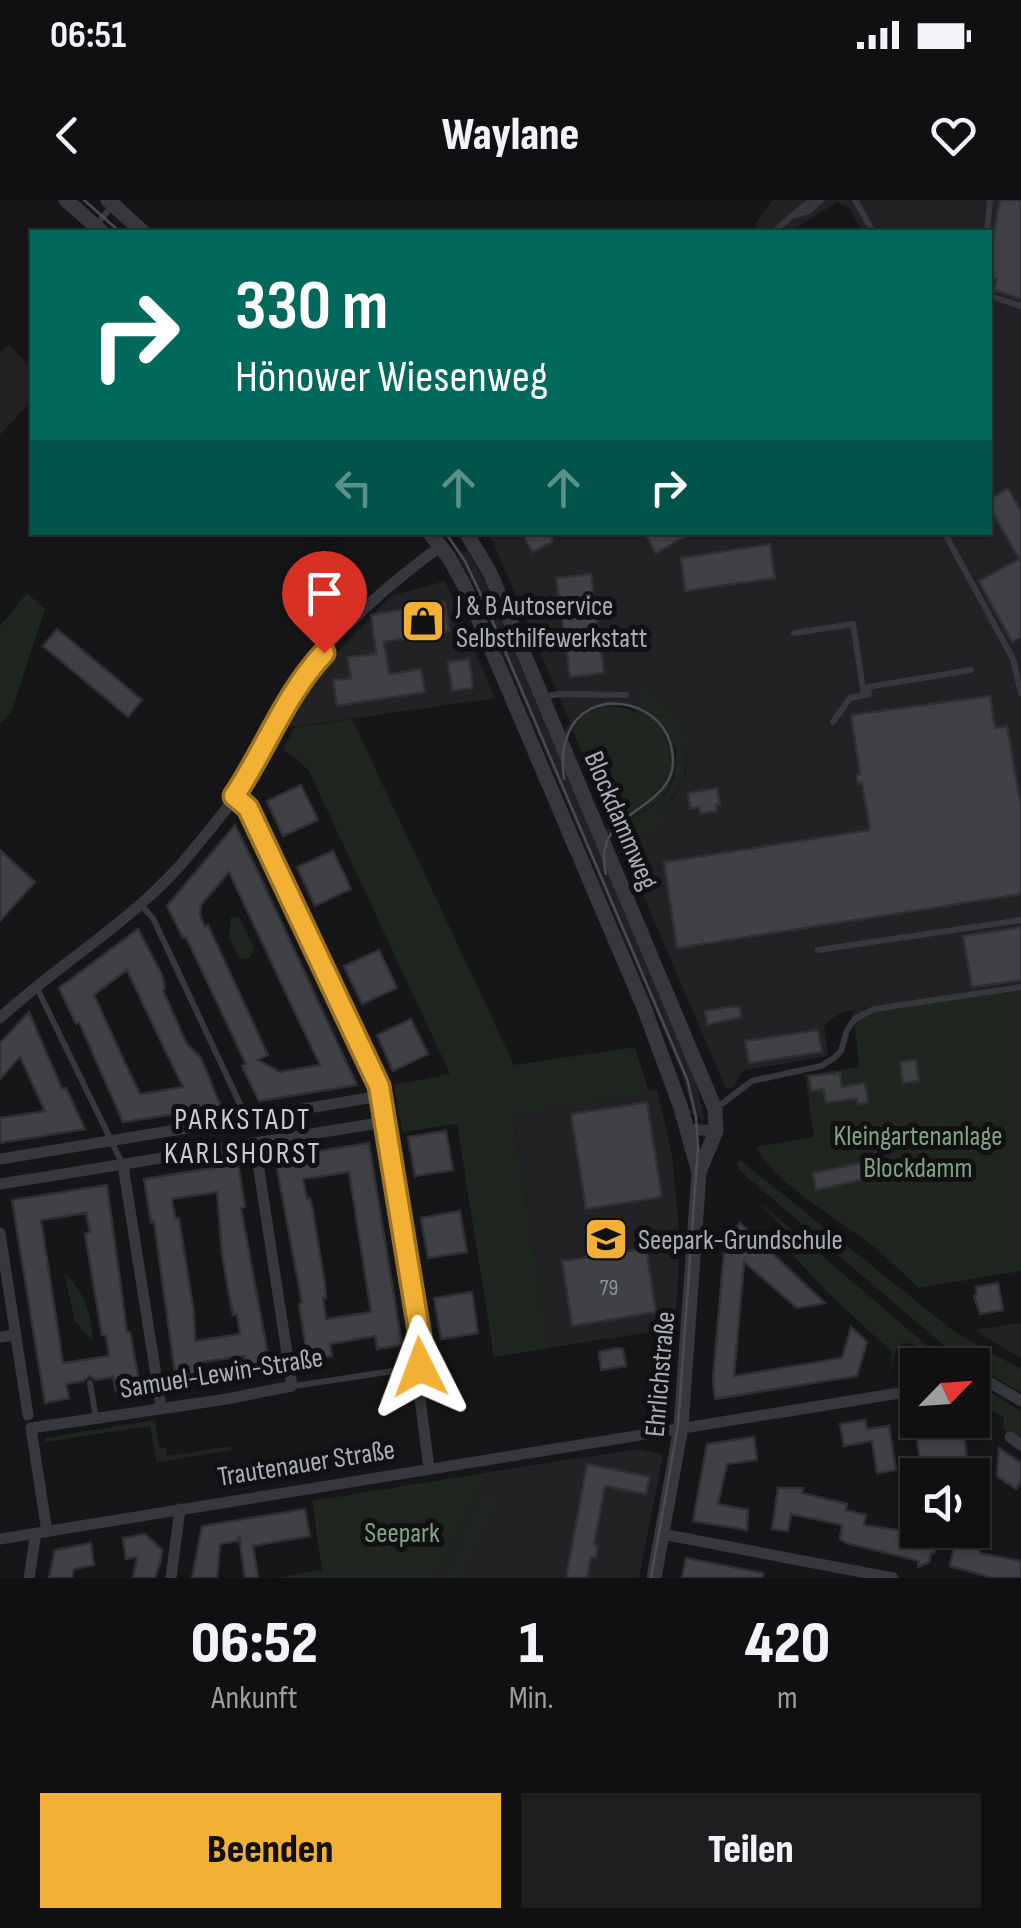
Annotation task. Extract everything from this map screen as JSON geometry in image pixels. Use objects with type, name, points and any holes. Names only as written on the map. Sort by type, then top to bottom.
[{"type":"street","points":[[66,200],[98,229]]},
{"type":"street","points":[[111,202],[141,230]]},
{"type":"street","name":"Blockdammweg","points":[[432,535],[464,585],[643,1004],[688,1129],[699,1172]]},
{"type":"street","name":"Blockdammweg","points":[[441,546],[458,535]]},
{"type":"street","name":"Blockdammweg","points":[[464,535],[490,573],[715,1109],[716,1131],[699,1172]]},
{"type":"street","points":[[0,1018],[142,906],[194,850],[253,770],[305,673],[364,610],[441,546]]},
{"type":"street","points":[[234,796],[248,808],[381,1096],[422,1349],[418,1383],[429,1468]]},
{"type":"street","points":[[0,1159],[381,1096]]},
{"type":"street","points":[[0,1184],[385,1122]]},
{"type":"street","points":[[688,1129],[716,1131]]},
{"type":"street","points":[[254,1144],[292,1386]]},
{"type":"street","points":[[123,1165],[161,1406]]},
{"type":"street","name":"Ehrlichstraße","points":[[654,1578],[681,1427],[699,1172]]},
{"type":"street","points":[[0,1233],[42,1532],[29,1578]]},
{"type":"street","points":[[0,1337],[16,1335]]},
{"type":"street","points":[[990,1383],[1021,1401]]},
{"type":"street","name":"Samuel-Lewin-Straße","points":[[29,1421],[96,1418],[292,1386]]},
{"type":"street","name":"Trautenauer Straße","points":[[0,1539],[900,1393]]},
{"type":"street","points":[[170,1578],[180,1509]]},
{"type":"street","points":[[662,1534],[893,1578]]},
{"type":"lane","points":[[777,230],[795,216],[809,212],[818,200]]},
{"type":"lane","points":[[855,200],[872,230]]},
{"type":"lane","points":[[987,230],[990,200]]},
{"type":"lane","points":[[98,229],[111,202]]},
{"type":"lane","points":[[992,297],[1021,306]]},
{"type":"lane","points":[[946,535],[1013,659],[1021,693]]},
{"type":"lane","points":[[794,633],[853,624],[864,695]]},
{"type":"lane","points":[[833,722],[850,698],[869,694],[868,687],[971,670]]},
{"type":"lane","points":[[542,698],[558,694],[626,695]]},
{"type":"lane","points":[[142,906],[153,918],[247,1119]]},
{"type":"lane","points":[[818,950],[1021,920]]},
{"type":"lane","points":[[36,987],[123,1165]]},
{"type":"lane","points":[[715,1109],[752,1081],[821,1066],[834,1058],[855,1020],[874,1009],[1021,987]]},
{"type":"lane","name":"Samuel-Lewin-Straße","points":[[292,1386],[420,1367]]},
{"type":"lane","points":[[90,1383],[96,1418]]},
{"type":"shaded area","points":[[773,200],[1021,200],[1021,984],[842,1012],[824,1025],[828,1056],[742,1071],[734,1087],[726,1089],[616,831],[610,837],[606,830],[660,787],[669,762],[661,731],[630,707],[604,707],[572,729],[568,739],[564,731],[570,722],[490,535],[992,535],[992,230],[862,230],[849,208],[837,202],[793,230],[760,230],[755,224]],"holes":[[[642,687],[687,751],[686,773],[661,812],[627,820],[657,803],[676,769],[673,735],[640,694]]]},
{"type":"shaded area","points":[[9,345],[30,367],[30,402],[0,435],[0,352]]},
{"type":"shaded area","points":[[467,550],[485,583],[694,1075],[705,1122],[688,1111],[692,1109],[681,1072],[458,556]]},
{"type":"shaded area","points":[[445,581],[495,698],[279,729],[314,672],[320,671],[391,596]]},
{"type":"shaded area","name":"Seepark-Grundschule","points":[[657,1089],[672,1155],[678,1217],[675,1328],[550,1348],[513,1114]]},
{"type":"shaded area","points":[[1021,1323],[1021,1358],[974,1330]]},
{"type":"shaded area","points":[[639,1449],[663,1455],[639,1578],[436,1578],[489,1472]]},
{"type":"green space","points":[[27,593],[45,609],[11,713],[0,723],[0,626]]},
{"type":"green space","points":[[642,686],[680,730],[687,761],[675,794],[661,812],[663,829],[619,837],[615,830],[618,826],[659,801],[675,774],[675,746],[669,732],[650,709],[637,701]]},
{"type":"green space","points":[[604,707],[621,708],[650,721],[661,731],[670,758],[667,773],[653,795],[613,822],[572,729]]},
{"type":"green space","points":[[352,719],[514,1065],[635,1047],[649,1093],[513,1115],[550,1348],[494,1357],[457,1124],[402,1132],[394,1085],[450,1074],[309,771],[283,750],[294,728]]},
{"type":"green space","points":[[231,917],[240,918],[254,949],[250,958],[240,959],[229,937]]},
{"type":"green space","name":"Kleingartenanlage Blockdamm","points":[[1021,984],[1021,1271],[919,1288],[872,1245],[776,1173],[756,1147],[814,1137],[805,1075],[859,1067],[853,1011]]},
{"type":"green space","points":[[740,1160],[956,1333],[983,1348],[947,1348],[737,1165]]},
{"type":"green space","points":[[757,1200],[930,1348],[904,1343],[896,1350],[890,1374],[892,1352],[828,1293],[775,1236],[782,1227]]},
{"type":"green space","points":[[64,1272],[86,1304],[93,1342],[75,1321]]},
{"type":"green space","points":[[990,1352],[1021,1369],[1021,1393],[990,1374]]},
{"type":"green space","points":[[990,1392],[1021,1411],[1021,1441],[1003,1429],[1004,1418],[990,1410]]},
{"type":"green space","points":[[155,1420],[159,1448],[166,1448],[167,1456],[231,1446],[232,1450],[157,1462],[150,1426],[45,1442],[45,1438]]},
{"type":"green space","name":"Seepark","points":[[489,1472],[436,1578],[275,1578],[322,1570],[312,1501]]},
{"type":"green space","points":[[487,1496],[495,1500],[457,1578],[447,1578]]},
{"type":"building","points":[[1000,200],[1021,200],[1021,299],[994,290],[992,241]]},
{"type":"building","points":[[1008,488],[1021,512],[1021,637],[1012,642],[979,581],[1019,559],[992,512],[992,498]]},
{"type":"building","points":[[524,535],[550,535],[553,542],[532,552]]},
{"type":"building","points":[[646,535],[688,535],[656,553]]},
{"type":"building","points":[[770,544],[775,578],[685,591],[681,558]]},
{"type":"building","points":[[591,574],[604,673],[570,677],[556,578]]},
{"type":"building","points":[[445,602],[449,631],[384,642],[389,674],[421,669],[425,692],[337,706],[333,680],[351,678],[347,657],[376,654],[371,615]]},
{"type":"building","points":[[57,629],[142,700],[128,717],[43,646]]},
{"type":"building","points":[[469,659],[473,688],[452,691],[448,662]]},
{"type":"building","points":[[990,696],[995,728],[1007,726],[1021,806],[1021,894],[677,948],[664,862],[870,830],[862,783],[858,784],[856,775],[860,774],[851,715]]},
{"type":"building","points":[[301,785],[318,820],[283,836],[267,801]]},
{"type":"building","points":[[717,788],[717,811],[700,814],[699,807],[690,809],[688,793]]},
{"type":"building","points":[[235,825],[357,1085],[259,1101],[242,1066],[246,1064],[186,937],[183,938],[167,906]],"holes":[[[229,872],[320,1065],[280,1072],[258,1060],[268,1055],[200,915],[201,905]]]},
{"type":"building","points":[[0,850],[35,882],[0,921]]},
{"type":"building","points":[[333,851],[351,889],[315,906],[297,867]]},
{"type":"building","points":[[1021,927],[1021,980],[972,987],[963,936]]},
{"type":"building","points":[[138,929],[162,975],[163,991],[187,1044],[201,1058],[221,1107],[123,1122],[79,1022],[76,1024],[59,988]],"holes":[[[127,970],[183,1087],[140,1094],[94,995]]]},
{"type":"building","points":[[379,950],[397,988],[362,1004],[344,966]]},
{"type":"building","points":[[740,1007],[741,1017],[707,1025],[705,1011]]},
{"type":"building","points":[[29,1012],[62,1089],[66,1088],[85,1129],[0,1143],[0,1118],[45,1111],[20,1057],[0,1079],[0,1043]]},
{"type":"building","points":[[411,1019],[428,1054],[393,1071],[377,1035]]},
{"type":"building","points":[[818,1030],[822,1052],[749,1063],[745,1041]]},
{"type":"building","points":[[916,1060],[919,1081],[903,1083],[900,1062]]},
{"type":"building","points":[[840,1073],[842,1087],[865,1083],[868,1102],[858,1104],[857,1099],[850,1099],[826,1103],[823,1089],[811,1091],[809,1076]]},
{"type":"building","points":[[647,1102],[662,1197],[586,1209],[571,1114]]},
{"type":"building","points":[[446,1131],[453,1170],[415,1176],[408,1137]]},
{"type":"building","points":[[369,1143],[402,1345],[377,1349],[375,1336],[330,1344],[332,1356],[308,1360],[299,1304],[302,1303],[275,1158]],"holes":[[[349,1172],[371,1312],[326,1319],[325,1285],[313,1211],[303,1179]]]},
{"type":"building","points":[[861,1163],[864,1179],[816,1190],[813,1173]]},
{"type":"building","points":[[238,1164],[245,1207],[241,1208],[270,1366],[246,1370],[244,1356],[215,1360],[198,1363],[201,1377],[176,1381],[154,1221],[151,1222],[144,1179]],"holes":[[[217,1192],[222,1254],[240,1334],[195,1341],[179,1218],[175,1218],[172,1199]]]},
{"type":"building","points":[[107,1185],[127,1332],[140,1387],[116,1391],[113,1377],[96,1380],[90,1376],[66,1384],[69,1398],[45,1403],[12,1200]],"holes":[[[86,1213],[90,1232],[85,1234],[109,1356],[63,1363],[41,1220]]]},
{"type":"building","points":[[460,1211],[467,1252],[428,1258],[421,1218]]},
{"type":"building","points":[[740,1223],[825,1303],[797,1308],[744,1262],[734,1376],[842,1358],[851,1327],[867,1342],[857,1376],[715,1399],[713,1379],[725,1240]]},
{"type":"building","points":[[646,1248],[656,1312],[572,1326],[562,1261]]},
{"type":"building","points":[[998,1283],[1003,1310],[980,1314],[974,1296],[976,1287]]},
{"type":"building","points":[[472,1292],[478,1333],[441,1339],[434,1298]]},
{"type":"building","points":[[623,1349],[626,1366],[601,1370],[599,1352]]},
{"type":"building","points":[[865,1420],[867,1429],[889,1426],[896,1470],[877,1473],[872,1441],[844,1446],[840,1424]]},
{"type":"building","points":[[754,1437],[757,1460],[727,1464],[718,1504],[748,1510],[747,1530],[693,1521],[707,1444]]},
{"type":"building","points":[[917,1438],[965,1438],[967,1458],[920,1458]]},
{"type":"building","points":[[999,1448],[1021,1463],[1021,1482],[1016,1489],[997,1476]]},
{"type":"building","points":[[587,1464],[650,1477],[646,1494],[605,1486],[594,1545],[598,1546],[596,1558],[591,1557],[587,1578],[566,1578]]},
{"type":"building","points":[[778,1488],[803,1488],[802,1493],[847,1504],[846,1510],[866,1515],[864,1525],[900,1531],[900,1548],[935,1548],[929,1562],[918,1567],[919,1561],[846,1543],[840,1539],[842,1525],[791,1514],[788,1531],[772,1529]]},
{"type":"building","points":[[305,1509],[310,1536],[253,1546],[258,1578],[245,1578],[239,1536],[238,1541],[220,1544],[217,1578],[192,1578],[202,1526]]},
{"type":"building","points":[[145,1534],[162,1550],[160,1563],[155,1578],[133,1578],[137,1557],[126,1559],[123,1538]]},
{"type":"building","points":[[91,1543],[94,1565],[74,1569],[72,1578],[49,1578],[55,1550]]},
{"type":"building","points":[[954,1548],[980,1548],[979,1553],[1021,1561],[1021,1578],[993,1578],[950,1566]]},
{"type":"building","points":[[686,1558],[763,1573],[762,1578],[682,1578]]},
{"type":"tram line","points":[[84,200],[118,230]]},
{"type":"tram line","points":[[447,535],[483,599],[687,1079],[696,1117],[698,1147],[678,1425],[651,1578]]},
{"type":"tram line","points":[[564,779],[563,756],[568,734],[577,719],[590,709],[605,704],[637,708],[662,727],[670,742],[673,765],[667,783],[612,833],[604,851],[606,874]]},
{"type":"place","name":"J & B Autoservice Selbsthilfewerkstatt","points":[[423,621]]},
{"type":"place","name":"Seepark-Grundschule","points":[[606,1239]]},
{"type":"district","name":"PARKSTADT KARLSHORST","points":[[243,1136]]},
{"type":"route","points":[[324,653],[298,683],[253,770],[234,796],[248,808],[379,1086],[422,1349],[420,1367]]}]
